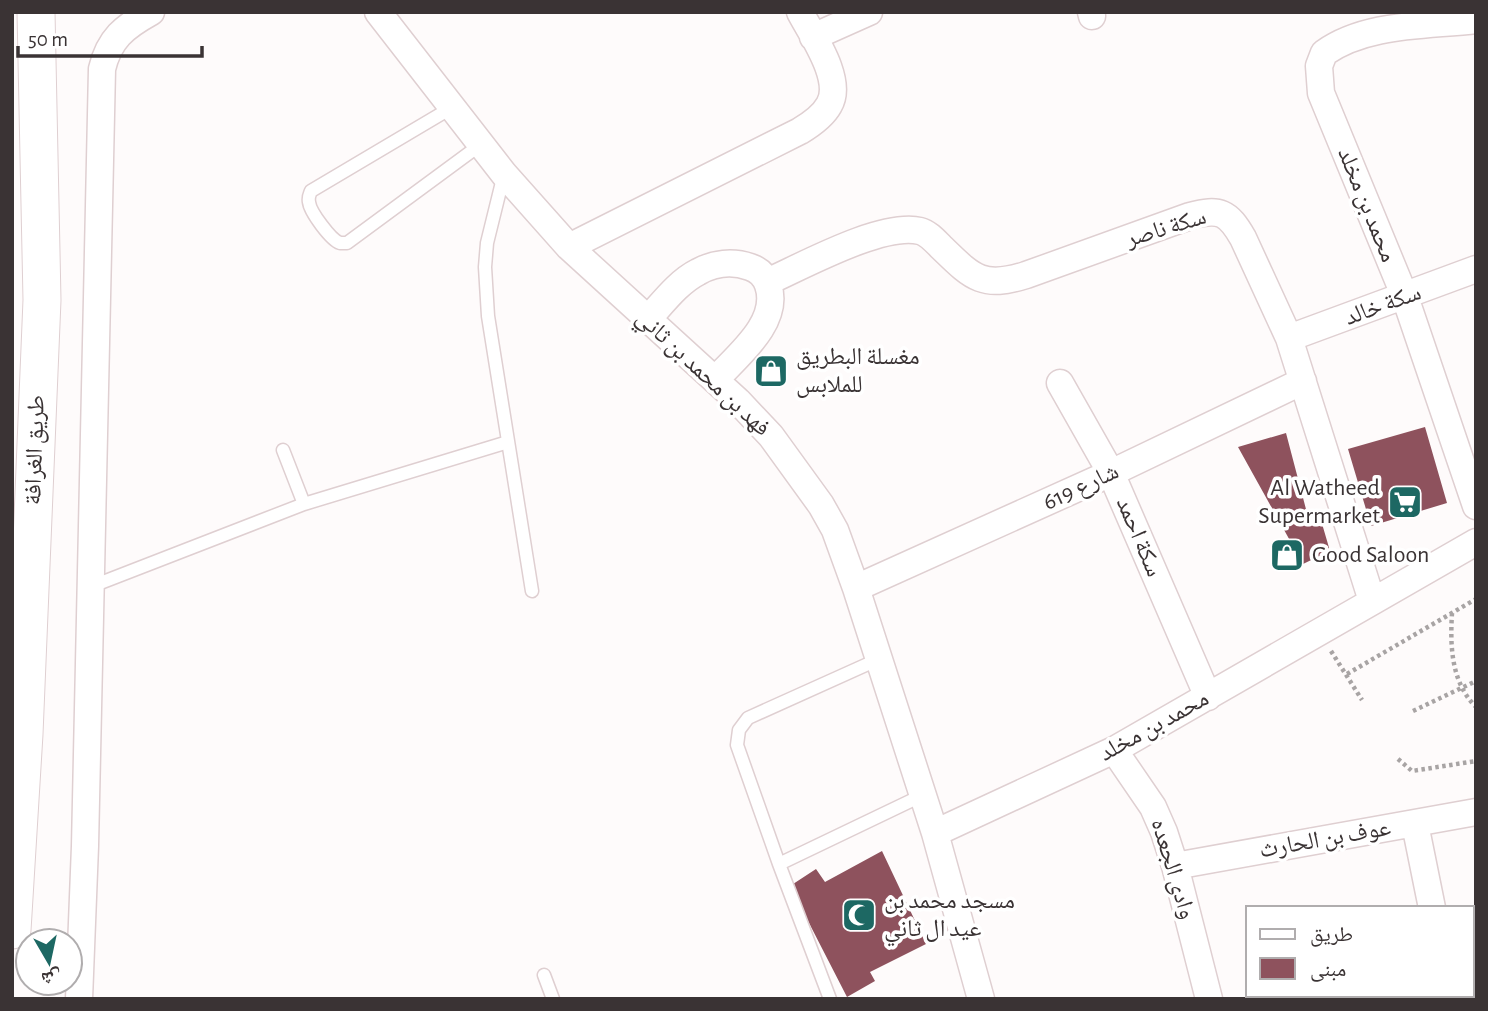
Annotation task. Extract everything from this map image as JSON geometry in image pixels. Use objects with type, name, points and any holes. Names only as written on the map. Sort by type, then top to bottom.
[{"type":"main road","name":"طريق الغرافة","points":[[12,930],[24,734],[42,300],[36,12]]},
{"type":"street","points":[[79,999],[102,69],[106,50],[121,32],[151,12]]},
{"type":"street","name":"فهد بن محمد بن ثاني","points":[[378,12],[480,145],[569,247],[715,380],[771,436],[821,505],[835,530],[879,659],[935,834],[981,999]]},
{"type":"street","points":[[569,247],[800,131],[829,106],[833,86],[830,71],[800,12]]},
{"type":"street","points":[[813,37],[869,12]]},
{"type":"street","name":"محمد بن مخلد","points":[[1476,20],[1358,35],[1339,42],[1324,53],[1319,66],[1321,93],[1405,297],[1476,506]]},
{"type":"street","name":"سكة ناصر","points":[[767,282],[875,235],[906,230],[922,232],[970,274],[986,282],[1010,280],[1190,216],[1208,211],[1223,213],[1234,223],[1289,338],[1372,601]]},
{"type":"street","points":[[647,320],[687,279],[709,267],[740,264],[762,274],[771,298],[763,325],[715,380]]},
{"type":"street","name":"سكة خالد","points":[[1289,338],[1476,269]]},
{"type":"street","name":"شارع 619","points":[[856,588],[1111,473],[1303,381]]},
{"type":"street","name":"سكة احمد","points":[[1060,383],[1111,473],[1208,697]]},
{"type":"street","name":"محمد بن مخلد","points":[[935,834],[1114,750],[1476,542]]},
{"type":"street","name":"وادى الجعده","points":[[1114,750],[1153,807],[1175,866],[1209,999]]},
{"type":"street","name":"عوف بن الحارث","points":[[1175,866],[1476,812]]},
{"type":"street","points":[[1415,824],[1432,906]]},
{"type":"lane","points":[[451,108],[311,191],[309,206],[329,236],[340,243],[347,243],[480,145]]},
{"type":"lane","points":[[504,174],[487,243],[485,267],[488,316],[532,591]]},
{"type":"lane","points":[[90,587],[304,504],[508,443]]},
{"type":"lane","points":[[283,450],[304,504]]},
{"type":"lane","points":[[830,999],[741,759],[737,745],[739,730],[748,718],[761,711],[879,659]]},
{"type":"lane","points":[[779,864],[923,795]]},
{"type":"lane","points":[[544,975],[553,999]]},
{"type":"path","points":[[1348,674],[1476,599]]},
{"type":"path","points":[[1452,613],[1452,661],[1461,688],[1476,707]]},
{"type":"path","points":[[1318,633],[1348,674],[1362,700]]},
{"type":"path","points":[[1413,711],[1476,681]]},
{"type":"path","points":[[1398,759],[1412,771],[1476,761]]},
{"type":"building","points":[[1425,427],[1447,503],[1371,526],[1348,449]]},
{"type":"building","points":[[1286,433],[1307,513],[1318,510],[1330,551],[1303,564],[1238,447]]},
{"type":"building","name":"مسجد محمد بن عيد ال ثاني","points":[[882,851],[926,944],[870,972],[875,981],[847,997],[790,886],[816,869],[825,882]]},
{"type":"place","name":"مغسلة البطريق للملابس","points":[[771,371]]},
{"type":"place","name":"Al Watheed Supermarket","points":[[1405,502]]},
{"type":"place","name":"Good Saloon","points":[[1287,555]]},
{"type":"place","name":"مسجد محمد بن عيد ال ثاني","points":[[859,915]]}]
